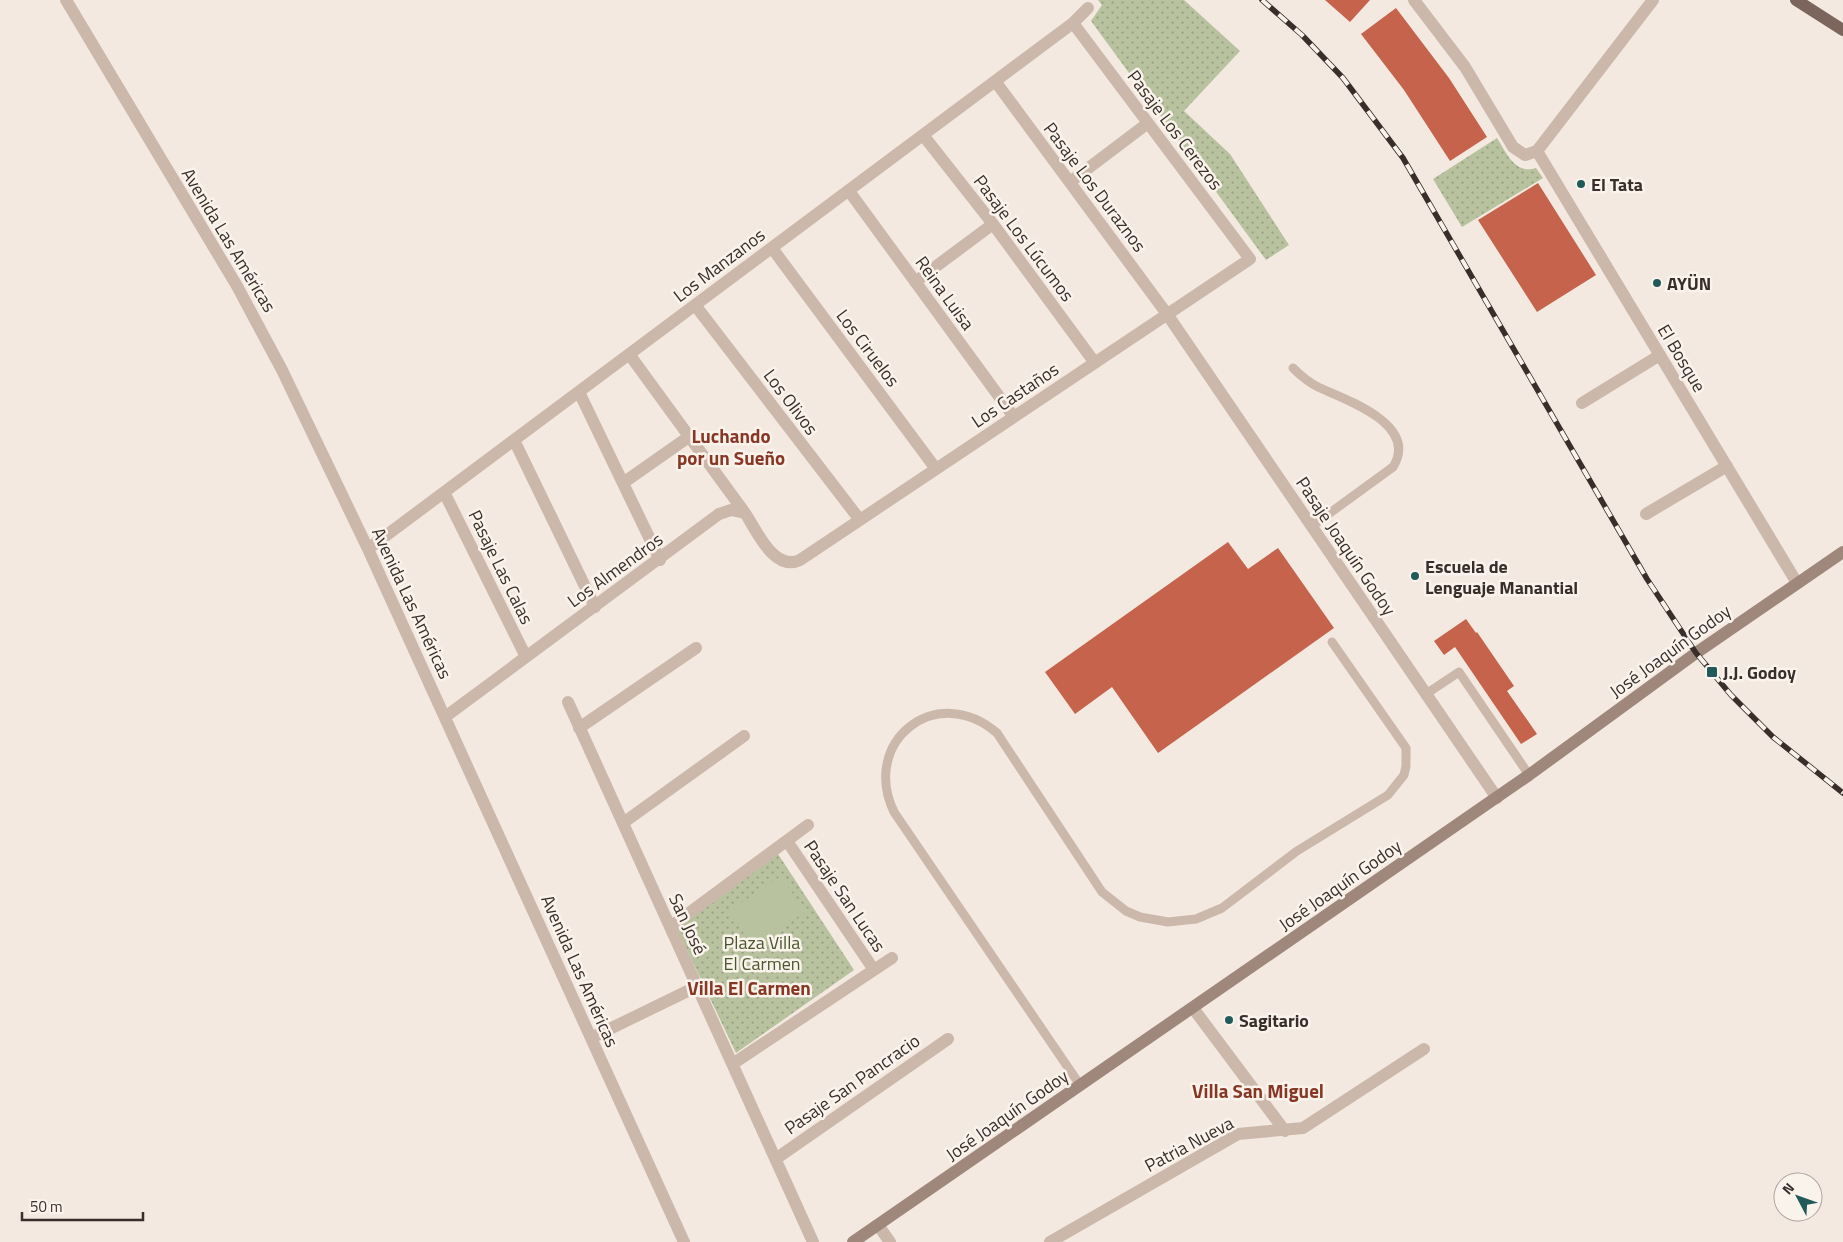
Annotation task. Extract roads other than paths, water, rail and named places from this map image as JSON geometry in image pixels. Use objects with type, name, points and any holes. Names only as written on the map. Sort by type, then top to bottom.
[{"type":"main road","points":[[1796,0],[1843,30]]},
{"type":"street","name":"Avenida Las Américas","points":[[66,0],[260,328],[368,549],[684,1242]]},
{"type":"street","points":[[1414,0],[1465,67],[1516,151],[1529,155],[1536,150],[1653,0]]},
{"type":"street","name":"Los Manzanos","points":[[368,549],[1073,23],[1088,8]]},
{"type":"street","name":"Pasaje Los Cerezos","points":[[1073,23],[1250,258]]},
{"type":"street","name":"Pasaje Los Duraznos","points":[[995,81],[1167,314]]},
{"type":"street","points":[[1070,182],[1148,123]]},
{"type":"street","name":"Pasaje Los Lúcumos","points":[[923,135],[993,224],[1095,363]]},
{"type":"street","name":"El Bosque","points":[[1536,150],[1798,583]]},
{"type":"street","name":"Reina Luisa","points":[[849,190],[1014,417]]},
{"type":"street","points":[[915,282],[993,224]]},
{"type":"street","name":"Los Ciruelos","points":[[772,248],[936,469]]},
{"type":"street","name":"Los Castaños","points":[[745,513],[777,558],[785,563],[800,560],[1250,258]]},
{"type":"street","name":"Los Olivos","points":[[695,305],[860,520]]},
{"type":"street","name":"Pasaje Joaquín Godoy","points":[[1167,314],[1497,798]]},
{"type":"street","points":[[629,354],[745,513]]},
{"type":"street","points":[[1582,403],[1660,355]]},
{"type":"street","points":[[579,392],[660,560]]},
{"type":"street","points":[[623,483],[690,436]]},
{"type":"street","points":[[514,440],[595,607]]},
{"type":"street","points":[[1646,514],[1727,466]]},
{"type":"street","name":"Pasaje Las Calas","points":[[444,492],[526,658]]},
{"type":"street","name":"Los Almendros","points":[[445,717],[660,560],[719,514],[731,510],[745,513]]},
{"type":"street","name":"José Joaquín Godoy","points":[[853,1242],[1497,798],[1696,653],[1843,552]]},
{"type":"street","points":[[579,728],[696,648]]},
{"type":"street","name":"San José","points":[[568,702],[814,1242]]},
{"type":"street","points":[[623,823],[744,736]]},
{"type":"street","points":[[670,927],[808,825]]},
{"type":"street","name":"Pasaje San Lucas","points":[[787,841],[874,970]]},
{"type":"street","points":[[734,1064],[892,958]]},
{"type":"street","points":[[591,1038],[698,986]]},
{"type":"street","points":[[1193,1008],[1285,1131]]},
{"type":"street","name":"Pasaje San Pancracio","points":[[777,1158],[948,1039]]},
{"type":"street","name":"Patria Nueva","points":[[1050,1242],[1238,1134],[1303,1128],[1424,1049]]},
{"type":"street","points":[[878,1225],[890,1242]]},
{"type":"lane","points":[[1293,368],[1313,384],[1377,415],[1392,432],[1398,449],[1396,462],[1388,471],[1312,526]]},
{"type":"lane","points":[[1080,1085],[894,812],[885,789],[884,776],[889,752],[895,742],[912,724],[934,714],[956,713],[978,719],[997,732],[1092,880],[1113,902],[1126,911],[1154,920],[1168,922],[1196,919],[1222,908],[1297,851],[1388,795],[1404,775],[1406,748],[1332,642]]},
{"type":"lane","points":[[1426,694],[1459,672],[1529,775]]},
{"type":"railway","points":[[1262,0],[1302,35],[1343,78],[1403,158],[1647,579],[1696,653],[1731,695],[1773,737],[1843,793]]},
{"type":"place","name":"El Tata","points":[[1581,184]]},
{"type":"place","name":"AYÜN","points":[[1657,283]]},
{"type":"place","name":"Escuela de Lenguaje Manantial","points":[[1415,576]]},
{"type":"place","name":"J.J. Godoy","points":[[1712,672]]},
{"type":"place","name":"Sagitario","points":[[1229,1020]]},
{"type":"district","name":"Luchando por un Sueño","points":[[731,446]]},
{"type":"district","name":"Villa El Carmen","points":[[749,987]]},
{"type":"district","name":"Villa San Miguel","points":[[1258,1090]]},
{"type":"park label","name":"Plaza Villa El Carmen","points":[[762,952]]}]
